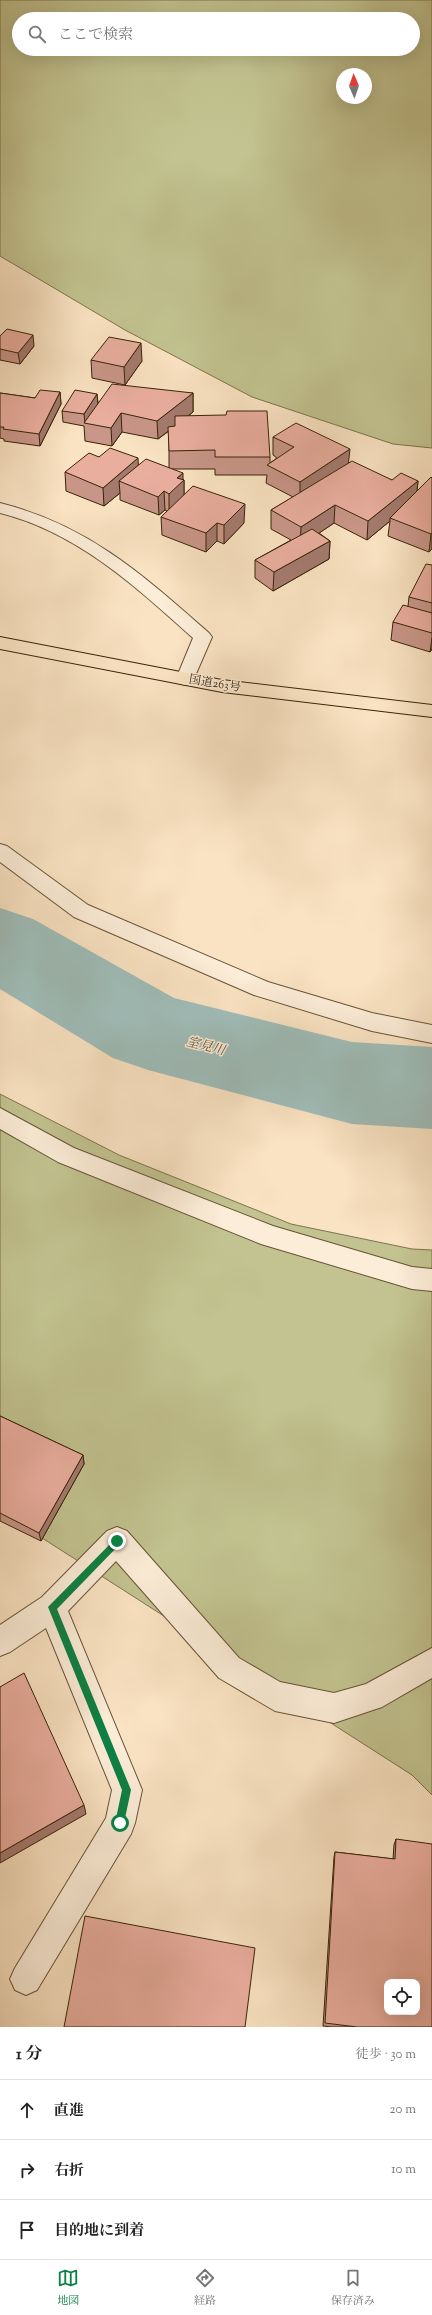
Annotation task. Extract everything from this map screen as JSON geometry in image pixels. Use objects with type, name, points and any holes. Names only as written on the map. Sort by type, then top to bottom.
[{"type":"highway","name":"国道263号","points":[[0,643],[222,686],[432,711]]},
{"type":"street","points":[[0,508],[14,510],[72,534],[147,589],[204,637],[185,679]]},
{"type":"street","points":[[0,851],[81,911],[262,989],[372,1022],[432,1034]]},
{"type":"street","points":[[0,1118],[66,1155],[270,1236],[412,1278],[432,1280]]},
{"type":"street","points":[[0,1642],[52,1607],[117,1541],[229,1668],[275,1696],[334,1708],[372,1697],[432,1662]]},
{"type":"street","points":[[26,1979],[120,1823],[127,1790],[52,1607]]},
{"type":"green space","points":[[0,0],[432,0],[432,448],[393,444],[252,397],[125,330],[0,256]]},
{"type":"green space","points":[[0,1094],[119,1155],[291,1224],[412,1249],[432,1250],[432,1795],[412,1775],[0,1511]]},
{"type":"building","points":[[7,329],[33,335],[18,353],[0,349],[0,336]]},
{"type":"building","points":[[109,337],[141,343],[124,367],[91,360]]},
{"type":"building","points":[[112,384],[193,393],[157,421],[121,413],[111,428],[84,423]]},
{"type":"building","points":[[40,390],[60,392],[39,434],[3,429],[4,427],[0,427],[0,393],[35,398]]},
{"type":"building","points":[[75,390],[97,394],[84,414],[62,411]]},
{"type":"building","points":[[227,411],[267,411],[270,457],[215,457],[215,450],[169,451],[168,427],[175,426],[175,416],[226,415]]},
{"type":"building","points":[[296,423],[350,449],[300,482],[267,465],[294,447],[273,437]]},
{"type":"building","points":[[110,448],[138,458],[103,488],[65,472],[89,453],[99,457]]},
{"type":"building","points":[[146,459],[183,473],[177,478],[184,480],[169,494],[164,491],[158,497],[119,481]]},
{"type":"building","points":[[352,461],[392,480],[401,473],[418,481],[368,521],[335,505],[301,527],[271,510]]},
{"type":"building","points":[[431,477],[431,534],[390,518]]},
{"type":"building","points":[[193,486],[245,504],[224,525],[217,523],[206,533],[161,517]]},
{"type":"building","points":[[312,529],[330,541],[274,572],[255,560]]},
{"type":"building","points":[[426,564],[432,565],[432,603],[409,597]]},
{"type":"building","points":[[403,605],[432,613],[432,633],[393,622]]},
{"type":"building","points":[[0,1416],[83,1455],[39,1533],[0,1513]]},
{"type":"building","points":[[24,1673],[84,1805],[0,1853],[0,1687]]},
{"type":"building","points":[[396,1839],[432,1844],[432,2027],[357,2027],[325,2023],[335,1852],[395,1859]]},
{"type":"building","points":[[85,1916],[255,1948],[245,2027],[64,2027]]},
{"type":"waterway","name":"室見川","points":[[0,944],[148,1031],[352,1083],[432,1088]]},
{"type":"route","points":[[117,1541],[52,1607],[127,1790],[120,1823]]}]
